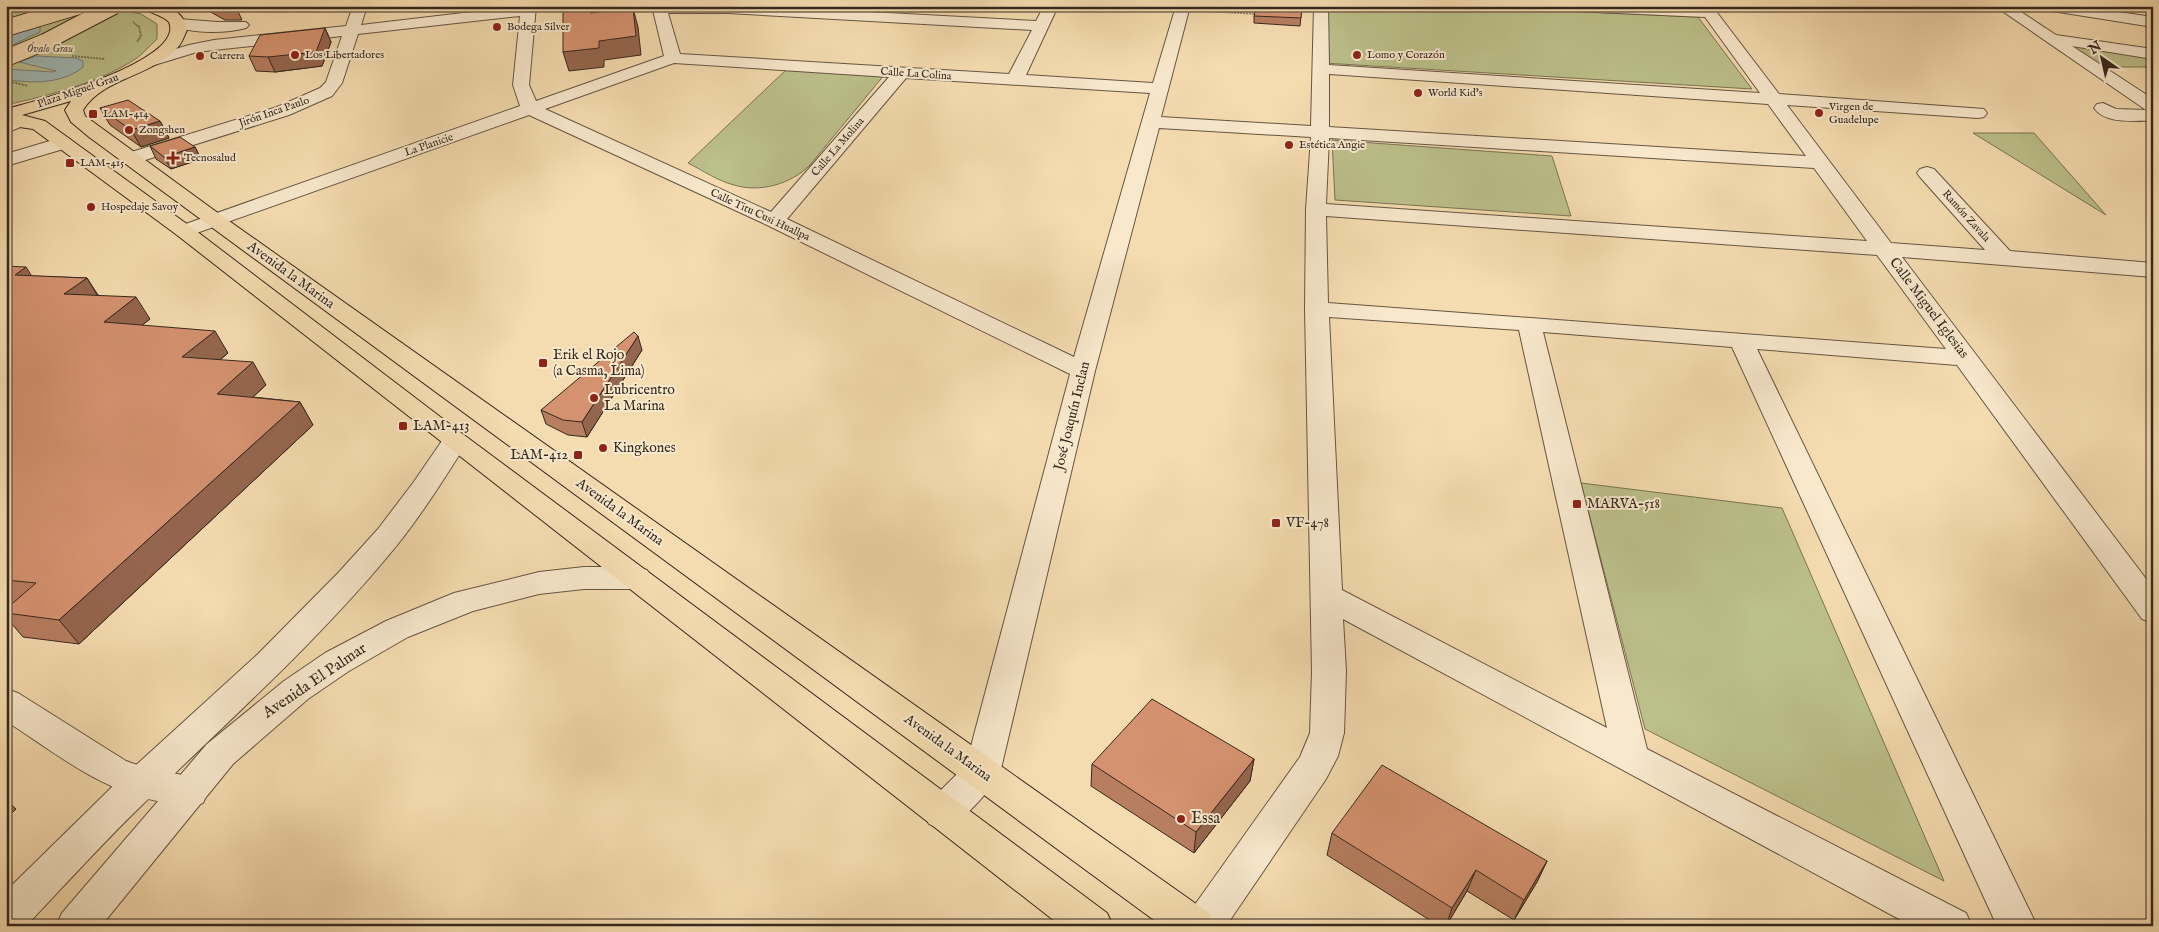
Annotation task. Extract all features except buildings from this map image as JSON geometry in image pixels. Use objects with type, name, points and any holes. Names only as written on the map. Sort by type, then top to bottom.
[{"type":"main road","points":[[6,28],[79,6]]},
{"type":"main road","points":[[6,58],[44,42],[114,6]]},
{"type":"main road","points":[[148,6],[173,17],[179,24]]},
{"type":"main road","name":"Plaza Miguel Grau","points":[[11,121],[126,74],[151,61],[169,48],[179,35],[179,24]]},
{"type":"main road","name":"Avenida la Marina","points":[[93,88],[74,110],[76,118],[95,133],[1195,926]]},
{"type":"main road","points":[[11,121],[39,125],[184,231],[455,441],[1093,926]]},
{"type":"street","points":[[1014,80],[1051,6]]},
{"type":"street","points":[[1203,926],[1313,768],[1323,749],[1327,733],[1328,597],[1317,309],[1316,209],[1320,134],[1321,6]]},
{"type":"street","points":[[1552,6],[1706,10]]},
{"type":"street","points":[[2002,6],[2153,108]]},
{"type":"street","points":[[2046,6],[2153,22]]},
{"type":"street","points":[[2100,6],[2153,14]]},
{"type":"street","points":[[673,58],[660,7],[1040,26]]},
{"type":"street","points":[[151,61],[186,50],[214,45],[529,8],[521,85],[530,110]]},
{"type":"street","name":"José Joaquín Inclan","points":[[982,772],[1082,371],[1183,8]]},
{"type":"street","points":[[338,14],[364,9]]},
{"type":"street","name":"Jirón Inca Paulo","points":[[132,158],[283,111],[326,92],[334,83],[352,29],[364,9]]},
{"type":"street","name":"Calle Miguel Iglesias","points":[[1706,10],[1967,358],[2153,611]]},
{"type":"street","points":[[179,24],[217,27],[254,24]]},
{"type":"street","points":[[2048,37],[2153,54]]},
{"type":"street","name":"Calle La Colina","points":[[673,58],[1160,89]]},
{"type":"street","name":"La Planicie","points":[[184,231],[673,58]]},
{"type":"street","points":[[1321,69],[1775,101],[1978,113]]},
{"type":"street","points":[[2097,69],[2125,70]]},
{"type":"street","name":"Calle La Molina","points":[[774,221],[901,73]]},
{"type":"street","points":[[2153,108],[2104,108],[2112,114],[2153,116]]},
{"type":"street","name":"Calle Titu Cusi Huallpa","points":[[530,110],[774,221],[1082,371]]},
{"type":"street","points":[[1152,122],[1320,134],[1820,163]]},
{"type":"street","points":[[6,160],[63,143]]},
{"type":"street","name":"Ramón Zavala","points":[[1927,173],[2004,258]]},
{"type":"street","points":[[1316,209],[2153,270]]},
{"type":"street","points":[[1317,309],[1967,358]]},
{"type":"street","points":[[1529,324],[1631,758]]},
{"type":"street","points":[[1741,340],[2017,926]]},
{"type":"street","points":[[6,919],[140,783],[297,636],[397,527],[434,476],[455,441]]},
{"type":"street","name":"Avenida El Palmar","points":[[76,926],[220,754],[273,708],[337,662],[397,629],[465,601],[502,590],[562,580],[636,578]]},
{"type":"street","points":[[1328,597],[1952,926]]},
{"type":"street","points":[[6,703],[113,772],[140,783],[190,792]]},
{"type":"street","points":[[942,812],[982,772]]},
{"type":"path","points":[[1183,8],[1261,14]]},
{"type":"path","points":[[70,56],[108,59]]},
{"type":"green space","name":"Óvalo Grau","points":[[64,6],[109,7],[141,14],[157,24],[157,39],[137,58],[107,74],[74,87],[6,105],[6,11]]},
{"type":"green space","points":[[1329,6],[1455,6],[1698,17],[1752,89],[1324,63]]},
{"type":"green space","points":[[2062,41],[2153,56],[2153,67],[2098,67]]},
{"type":"green space","points":[[788,68],[885,74],[810,165],[784,182],[764,187],[744,187],[722,181],[688,163]]},
{"type":"green space","points":[[1973,133],[2034,133],[2106,215]]},
{"type":"green space","points":[[1332,140],[1552,156],[1571,216],[1335,200]]},
{"type":"green space","points":[[1581,483],[1782,508],[1944,881],[1645,729]]},
{"type":"water","points":[[40,27],[40,32],[6,48],[6,33]]},
{"type":"water","points":[[36,56],[76,58],[83,61],[83,67],[75,73],[56,80],[25,82],[6,79],[6,69],[56,71],[19,62]]},
{"type":"place","name":"Bodega Silver","points":[[497,27]]},
{"type":"place","name":"Los Libertadores","points":[[295,55]]},
{"type":"place","name":"Lomo y Corazón","points":[[1357,55]]},
{"type":"place","name":"Carrera","points":[[200,56]]},
{"type":"place","name":"World Kid's","points":[[1418,93]]},
{"type":"place","name":"Virgen de Guadelupe","points":[[1819,113]]},
{"type":"place","name":"LAM-414","points":[[93,114]]},
{"type":"place","name":"Zongshen","points":[[129,130]]},
{"type":"place","name":"Estética Angie","points":[[1289,145]]},
{"type":"place","name":"Tecnosalud","points":[[173,158]]},
{"type":"place","name":"LAM-415","points":[[70,163]]},
{"type":"place","name":"Hospedaje Savoy","points":[[91,207]]},
{"type":"place","name":"Erik el Rojo (a Casma, Lima)","points":[[543,363]]},
{"type":"place","name":"Lubricentro La Marina","points":[[594,398]]},
{"type":"place","name":"LAM-413","points":[[403,426]]},
{"type":"place","name":"Kingkones","points":[[603,448]]},
{"type":"place","name":"LAM-412","points":[[578,455]]},
{"type":"place","name":"MARVA-518","points":[[1577,504]]},
{"type":"place","name":"VF-478","points":[[1276,523]]},
{"type":"place","name":"Essa","points":[[1181,819]]}]
